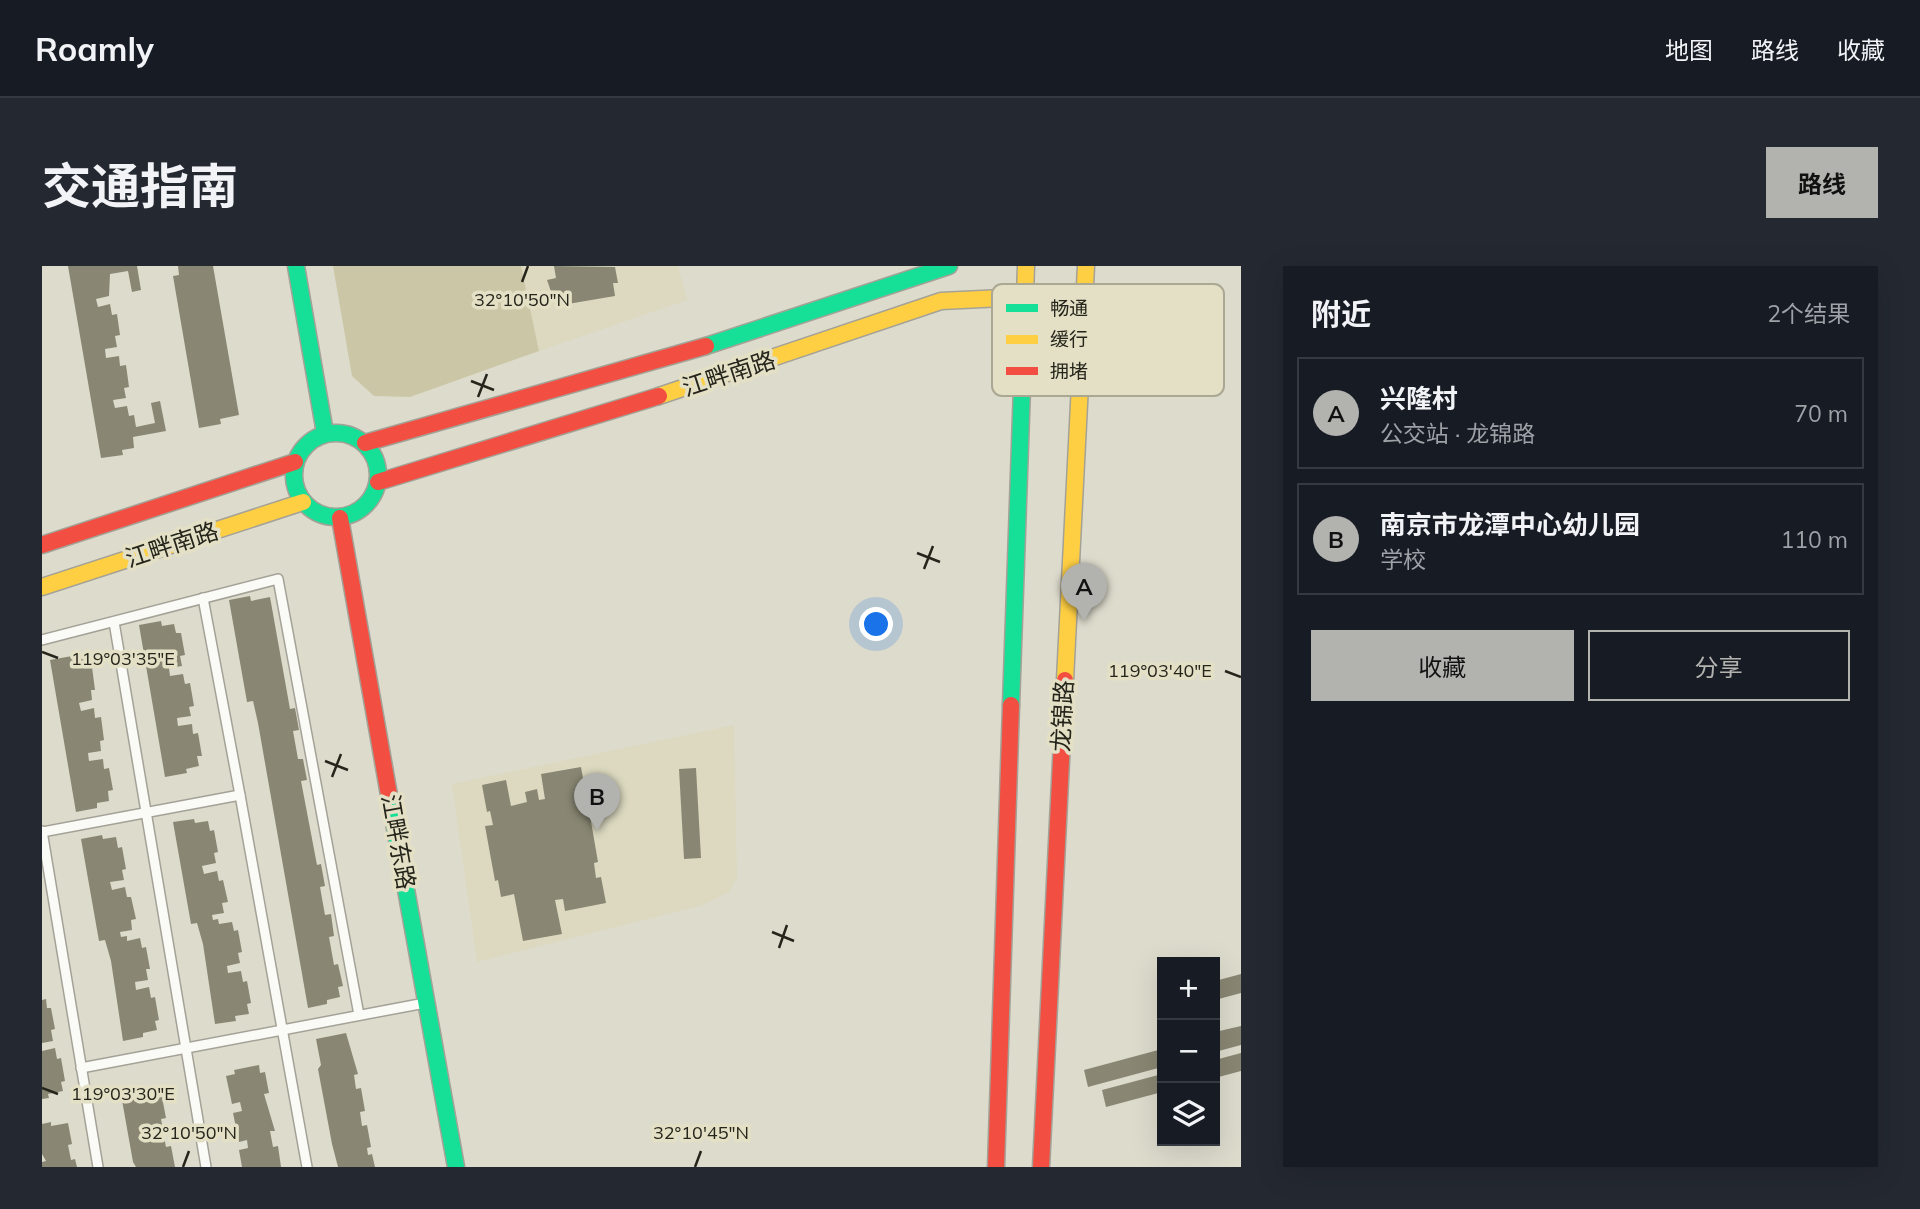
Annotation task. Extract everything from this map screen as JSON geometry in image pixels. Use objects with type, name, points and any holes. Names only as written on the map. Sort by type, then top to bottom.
[{"type":"street","points":[[296,266],[325,433]]},
{"type":"street","name":"江畔南路","points":[[365,443],[706,346],[949,266]]},
{"type":"street","points":[[1025,284],[1026,266]]},
{"type":"street","name":"龙锦路","points":[[1084,284],[1086,266]]},
{"type":"street","name":"江畔南路","points":[[378,482],[716,379],[941,301],[992,299]]},
{"type":"street","points":[[996,1167],[1021,396]]},
{"type":"street","name":"龙锦路","points":[[1041,1167],[1078,396]]},
{"type":"street","points":[[325,433],[346,434],[365,443],[374,454],[378,482],[365,506],[340,517],[326,517],[303,502],[293,476],[295,462],[302,449],[325,433]]},
{"type":"street","name":"江畔南路","points":[[42,545],[295,462]]},
{"type":"street","name":"江畔南路","points":[[42,587],[303,502]]},
{"type":"street","name":"江畔东路","points":[[340,517],[456,1167]]},
{"type":"lane","points":[[42,640],[278,579],[359,1015]]},
{"type":"lane","points":[[203,598],[307,1167]]},
{"type":"lane","points":[[114,622],[206,1167]]},
{"type":"lane","points":[[98,1167],[45,869],[42,831],[240,795]]},
{"type":"lane","points":[[81,1068],[426,1003]]},
{"type":"shaded area","points":[[333,266],[521,266],[539,351],[410,397],[374,396],[352,376]]},
{"type":"shaded area","points":[[521,266],[678,266],[687,300],[539,351]]},
{"type":"shaded area","points":[[734,725],[737,878],[729,892],[703,905],[477,962],[452,784]]},
{"type":"building","points":[[68,266],[137,266],[141,290],[132,292],[128,271],[110,274],[109,296],[96,299],[98,307],[110,304],[112,315],[117,314],[120,335],[115,336],[117,347],[105,349],[106,358],[119,356],[120,366],[126,365],[129,387],[124,388],[126,398],[113,400],[115,408],[127,406],[129,416],[134,415],[136,427],[155,423],[151,403],[160,401],[166,431],[133,437],[134,448],[122,450],[123,455],[101,458]]},
{"type":"building","points":[[178,266],[213,266],[239,415],[220,419],[221,424],[199,428],[173,276],[179,275]]},
{"type":"building","points":[[554,266],[615,267],[618,283],[613,283],[615,296],[556,306],[547,280],[556,278]]},
{"type":"building","points":[[250,596],[251,601],[270,597],[290,709],[295,708],[299,730],[293,731],[298,759],[303,759],[307,780],[301,781],[317,865],[321,864],[325,886],[320,887],[325,915],[331,914],[334,936],[329,937],[334,965],[338,964],[343,986],[338,987],[340,997],[327,1000],[327,1004],[308,1008],[258,723],[253,701],[247,702],[229,600]]},
{"type":"building","points":[[161,621],[162,626],[174,624],[176,633],[181,633],[185,655],[180,656],[182,666],[169,668],[170,676],[183,674],[185,684],[190,683],[194,706],[189,707],[191,716],[177,718],[178,726],[192,724],[193,734],[198,733],[202,756],[197,756],[199,766],[186,769],[187,773],[165,777],[139,625]]},
{"type":"building","points":[[72,656],[72,660],[85,658],[86,668],[92,667],[95,690],[91,690],[92,700],[79,703],[81,711],[94,708],[95,718],[101,717],[104,740],[100,741],[101,751],[88,753],[89,761],[103,759],[104,769],[109,768],[113,790],[108,791],[109,801],[97,803],[97,808],[76,812],[50,660]]},
{"type":"building","points":[[581,767],[586,795],[581,796],[584,811],[589,810],[598,862],[594,863],[596,878],[601,877],[606,903],[565,911],[563,899],[555,900],[562,934],[523,941],[514,894],[501,897],[498,880],[495,881],[485,826],[493,825],[490,811],[487,812],[482,785],[506,780],[511,806],[527,802],[525,792],[537,789],[539,800],[545,799],[541,774]]},
{"type":"building","points":[[696,768],[701,858],[684,859],[679,769]]},
{"type":"building","points":[[194,819],[195,823],[208,821],[210,831],[214,830],[218,852],[214,853],[216,863],[202,866],[204,874],[217,871],[219,881],[223,880],[228,902],[222,903],[224,913],[212,915],[213,920],[218,919],[219,924],[232,922],[234,931],[238,930],[242,952],[238,953],[240,963],[227,966],[228,973],[241,971],[243,982],[247,981],[251,1003],[247,1004],[249,1014],[235,1016],[236,1021],[215,1024],[203,944],[197,923],[191,924],[173,822]]},
{"type":"building","points":[[102,835],[103,839],[116,837],[118,848],[122,847],[126,869],[122,870],[124,880],[110,882],[112,890],[125,887],[127,897],[131,897],[136,919],[131,920],[132,930],[120,932],[121,937],[127,936],[127,941],[140,938],[142,948],[146,947],[150,969],[146,969],[148,980],[135,982],[136,990],[149,987],[151,998],[155,997],[159,1020],[155,1021],[157,1030],[143,1033],[143,1037],[123,1041],[111,961],[105,940],[99,941],[81,839]]},
{"type":"building","points":[[1241,974],[1241,993],[1220,999],[1220,980]]},
{"type":"building","points":[[46,999],[47,1008],[51,1008],[55,1029],[51,1030],[53,1041],[42,1043],[42,1000]]},
{"type":"building","points":[[1241,1026],[1241,1045],[1220,1051],[1220,1031]]},
{"type":"building","points":[[346,1033],[358,1074],[354,1075],[356,1089],[361,1088],[365,1111],[360,1112],[362,1126],[367,1125],[371,1147],[367,1148],[368,1155],[372,1154],[375,1167],[338,1167],[332,1144],[318,1069],[321,1065],[316,1039]]},
{"type":"building","points":[[55,1048],[57,1059],[61,1058],[65,1081],[61,1082],[63,1091],[48,1094],[49,1098],[42,1099],[42,1051]]},
{"type":"building","points":[[1157,1050],[1157,1068],[1088,1087],[1084,1070]]},
{"type":"building","points":[[1241,1053],[1241,1071],[1220,1077],[1220,1059]]},
{"type":"building","points":[[259,1065],[260,1073],[265,1072],[269,1093],[264,1094],[275,1131],[270,1131],[273,1147],[278,1146],[281,1167],[242,1167],[239,1150],[248,1148],[247,1140],[239,1142],[233,1113],[242,1111],[240,1102],[232,1104],[226,1076],[235,1074],[234,1070]]},
{"type":"building","points":[[1157,1075],[1157,1093],[1106,1107],[1102,1090]]},
{"type":"building","points":[[142,1085],[143,1090],[156,1087],[157,1098],[162,1097],[166,1118],[161,1119],[163,1130],[150,1132],[151,1140],[164,1137],[166,1147],[171,1146],[175,1167],[136,1167],[133,1162],[120,1089]]},
{"type":"building","points":[[51,1122],[51,1126],[68,1123],[72,1144],[68,1145],[71,1160],[75,1159],[77,1167],[42,1167],[42,1162],[46,1161],[42,1154],[42,1124]]},
{"type":"traffic: fast","points":[[296,266],[325,433]]},
{"type":"traffic: fast","points":[[706,346],[949,266]]},
{"type":"traffic: fast","points":[[1011,705],[1022,396]]},
{"type":"traffic: fast","points":[[328,433],[344,433],[360,440],[371,451],[378,467],[378,475],[375,491],[366,505],[344,517],[328,517],[312,510],[301,499],[294,483],[294,467],[301,451],[312,440],[328,433]]},
{"type":"traffic: fast","points":[[389,795],[456,1167]]},
{"type":"traffic: slow","points":[[1025,284],[1026,266]]},
{"type":"traffic: slow","points":[[1085,284],[1086,266]]},
{"type":"traffic: slow","points":[[659,396],[941,301],[992,299]]},
{"type":"traffic: slow","points":[[1065,680],[1079,396]]},
{"type":"traffic: slow","points":[[42,587],[303,502]]},
{"type":"traffic: jam","points":[[365,443],[706,346]]},
{"type":"traffic: jam","points":[[378,482],[659,396]]},
{"type":"traffic: jam","points":[[42,545],[295,462]]},
{"type":"traffic: jam","points":[[340,518],[389,795]]},
{"type":"traffic: jam","points":[[1041,1167],[1065,680]]},
{"type":"traffic: jam","points":[[996,1167],[1011,705]]},
{"type":"place","name":"兴隆村","points":[[1084,621]]},
{"type":"place","name":"南京市龙潭中心幼儿园","points":[[597,831]]}]
